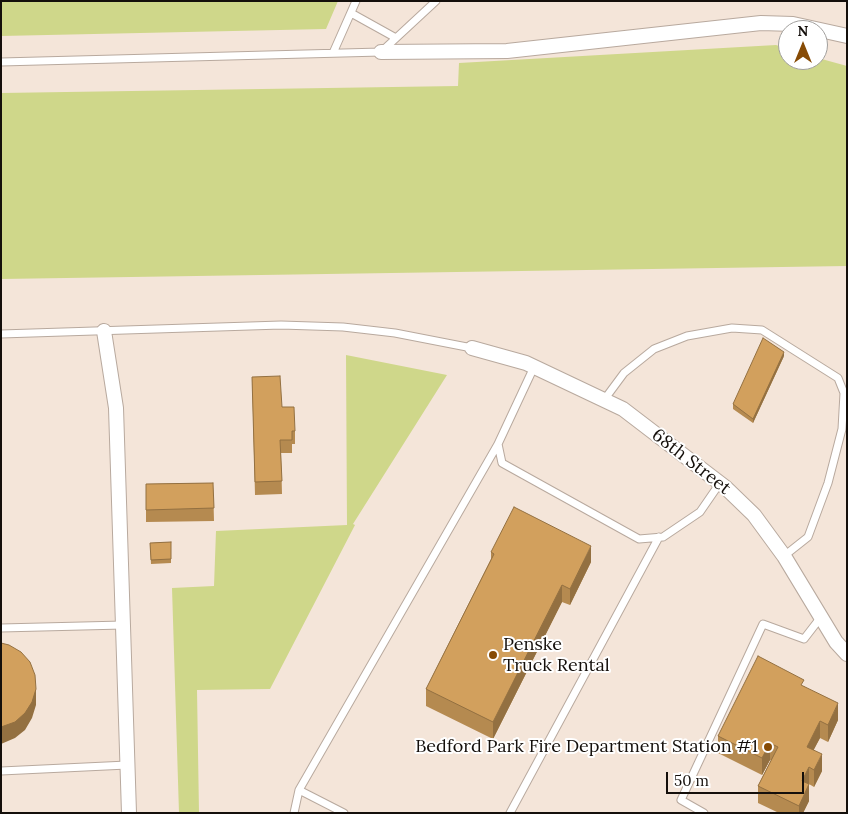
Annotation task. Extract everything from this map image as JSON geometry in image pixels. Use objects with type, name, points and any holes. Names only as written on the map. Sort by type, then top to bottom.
[{"type":"street","points":[[381,52],[507,51],[761,23],[793,24],[847,36]]},
{"type":"street","points":[[104,331],[116,408],[129,813]]},
{"type":"street","name":"68th Street","points":[[472,348],[534,367],[624,409],[720,483],[754,516],[784,556],[821,616],[844,647]]},
{"type":"lane","points":[[333,53],[356,1]]},
{"type":"lane","points":[[1,62],[381,52],[436,1]]},
{"type":"lane","points":[[351,13],[396,38]]},
{"type":"lane","points":[[1,334],[281,326],[343,327],[395,333],[472,348]]},
{"type":"lane","points":[[604,400],[624,373],[654,349],[687,336],[732,328],[762,330],[838,378],[844,394],[842,429],[828,483],[808,537],[784,556]]},
{"type":"lane","points":[[294,813],[299,790],[498,444],[534,367]]},
{"type":"lane","points":[[498,444],[502,463],[639,539],[662,538],[700,512],[720,483]]},
{"type":"lane","points":[[510,813],[659,538]]},
{"type":"lane","points":[[704,813],[681,800],[763,624],[804,639],[821,616]]},
{"type":"lane","points":[[1,628],[123,625]]},
{"type":"lane","points":[[1,772],[127,765]]},
{"type":"lane","points":[[299,790],[344,813]]},
{"type":"green space","points":[[1,1],[338,1],[326,29],[1,36]]},
{"type":"green space","points":[[776,45],[778,46],[778,70],[828,70],[828,61],[847,66],[847,266],[1,279],[1,93],[458,86],[459,63]]},
{"type":"green space","points":[[346,355],[447,375],[353,524],[355,525],[270,689],[197,690],[199,813],[179,813],[172,588],[214,586],[216,531],[347,525]]},
{"type":"building","points":[[763,338],[784,352],[753,419],[733,404]]},
{"type":"building","points":[[280,376],[282,407],[294,407],[295,431],[292,431],[292,440],[280,440],[282,481],[255,482],[252,377]]},
{"type":"building","points":[[213,483],[214,508],[146,510],[146,484]]},
{"type":"building","name":"Penske Truck Rental","points":[[514,507],[591,546],[570,589],[562,585],[493,722],[426,689],[494,554],[491,552]]},
{"type":"building","points":[[171,542],[171,559],[151,560],[150,543]]},
{"type":"building","points":[[1,643],[21,652],[30,662],[35,675],[36,689],[32,702],[25,713],[15,722],[1,727]]},
{"type":"building","name":"Bedford Park Fire Department Station #1","points":[[758,656],[804,680],[801,685],[838,703],[828,725],[820,721],[807,747],[822,754],[814,770],[809,767],[802,781],[809,784],[799,806],[758,786],[778,747],[770,743],[762,758],[718,736]]},
{"type":"place","name":"Penske Truck Rental","points":[[493,655]]},
{"type":"place","name":"Bedford Park Fire Department Station #1","points":[[768,747]]}]
